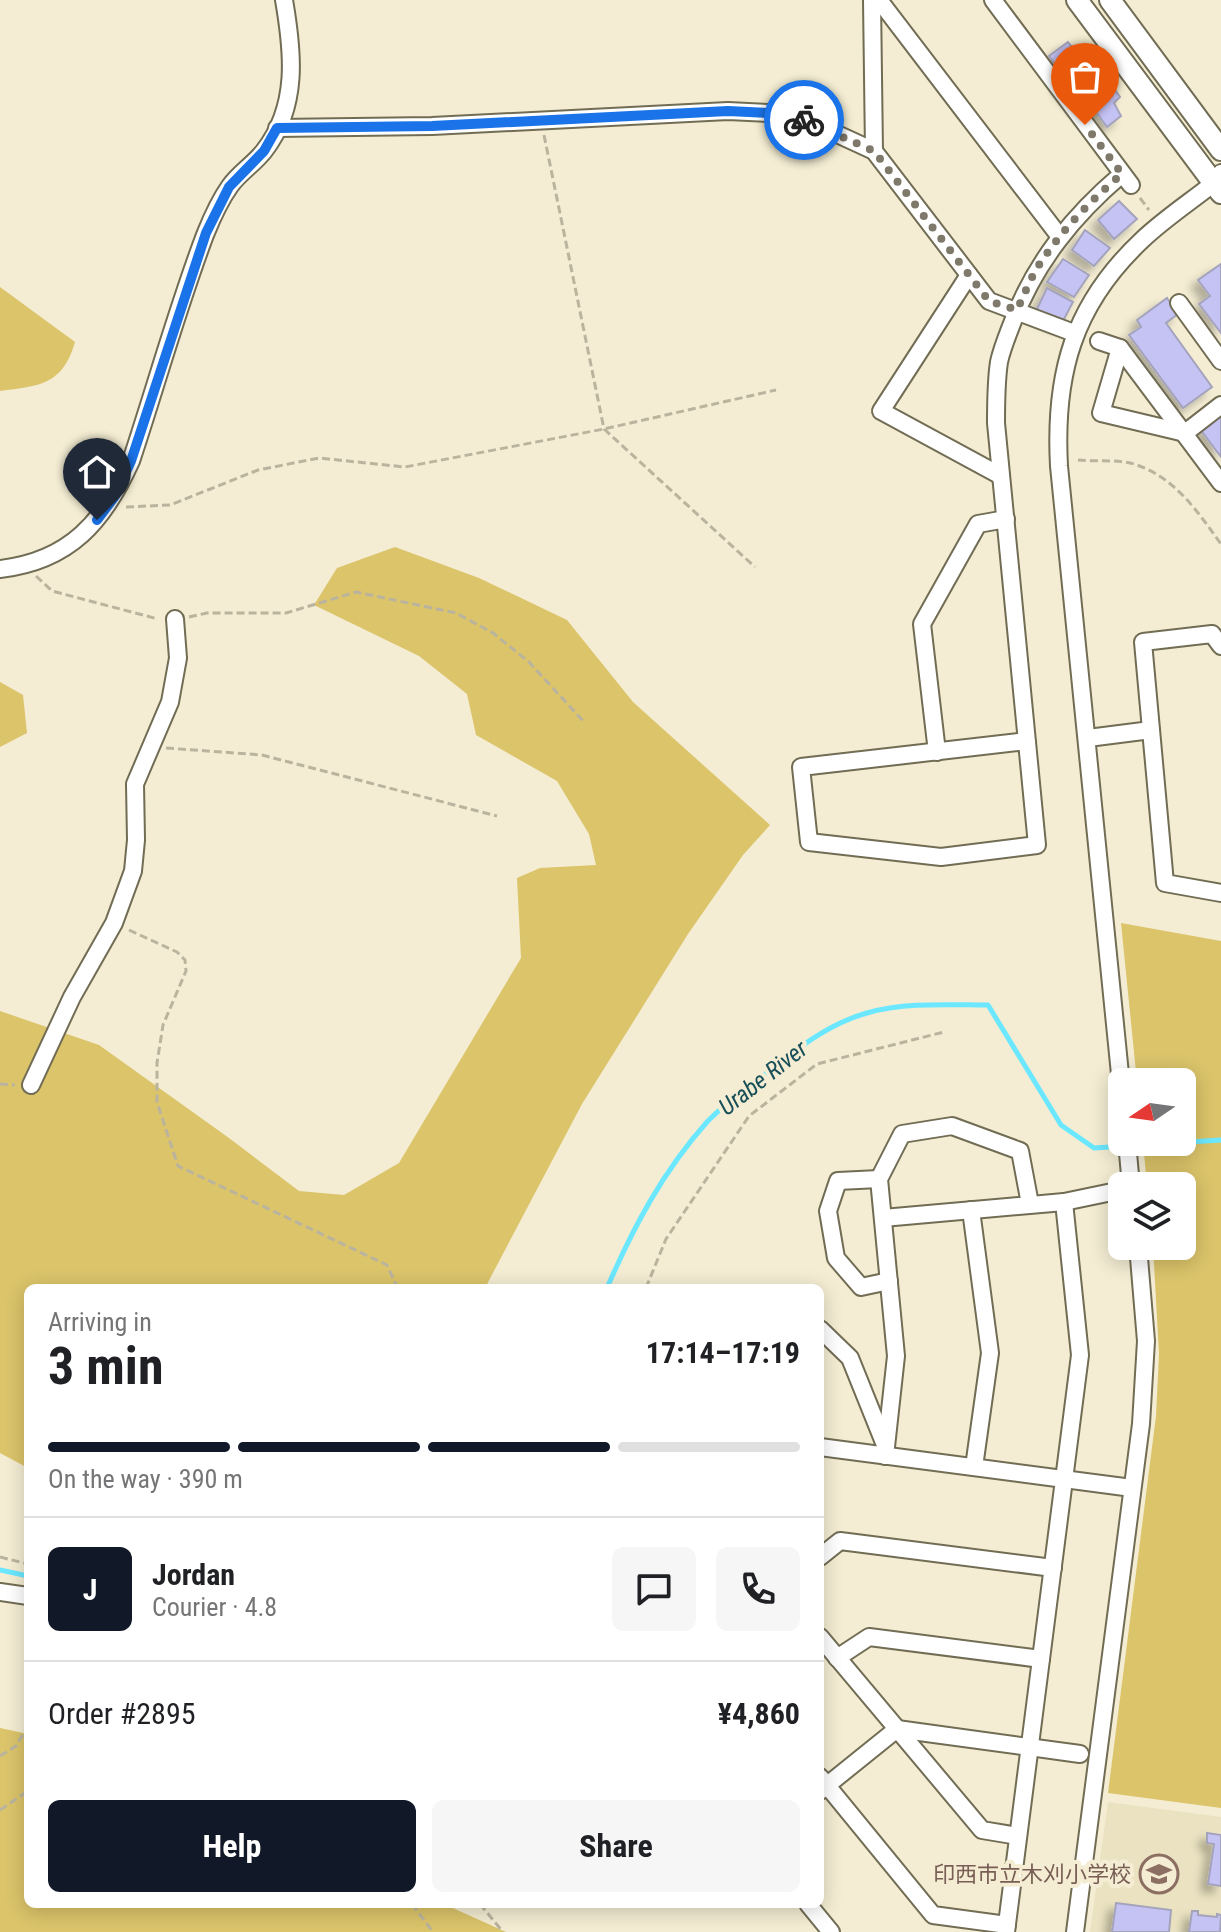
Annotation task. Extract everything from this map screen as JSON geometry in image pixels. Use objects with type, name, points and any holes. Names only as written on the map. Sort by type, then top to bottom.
[{"type":"main road","points":[[1077,0],[1219,183]]},
{"type":"main road","points":[[1110,0],[1221,150]]},
{"type":"street","points":[[0,569],[28,563],[69,545],[97,520],[115,496],[131,461],[206,233],[229,187],[264,151],[287,104],[293,73],[284,0]]},
{"type":"street","points":[[872,0],[874,151]]},
{"type":"street","points":[[879,0],[1060,237]]},
{"type":"street","points":[[993,0],[1126,180],[1096,196],[1042,261],[1017,310],[1000,357],[996,382],[996,423],[1006,519],[1037,845],[941,857],[809,842],[801,767],[1027,741]]},
{"type":"street","points":[[277,128],[432,126],[728,111],[769,113],[811,122],[874,151],[989,301],[1074,333]]},
{"type":"street","points":[[1120,1068],[1056,421],[1074,333],[1097,292],[1143,238],[1219,183]]},
{"type":"street","points":[[969,275],[881,411],[1001,476]]},
{"type":"street","points":[[1179,303],[1221,361]]},
{"type":"street","points":[[1099,341],[1120,348],[1221,483]]},
{"type":"street","points":[[1120,348],[1101,413],[1185,433]]},
{"type":"street","points":[[1185,433],[1221,405]]},
{"type":"street","points":[[937,752],[922,624],[978,524],[1006,519]]},
{"type":"street","points":[[31,1085],[72,997],[114,923],[133,871],[135,784],[170,702],[178,658],[175,619]]},
{"type":"street","points":[[1221,646],[1212,634],[1143,642],[1165,883],[1221,893]]},
{"type":"street","points":[[1088,738],[1151,730]]},
{"type":"street","points":[[885,1451],[896,1356],[879,1179],[902,1134],[952,1126],[1020,1151],[1030,1204]]},
{"type":"street","points":[[879,1179],[838,1181],[828,1211],[836,1258],[861,1287],[889,1281]]},
{"type":"street","points":[[883,1218],[1064,1202],[1108,1193]]},
{"type":"street","points":[[824,1787],[933,1915],[1006,1929],[1080,1355],[1064,1202]]},
{"type":"street","points":[[971,1210],[990,1353],[974,1467]]},
{"type":"street","points":[[1075,1932],[1141,1424],[1146,1341],[1139,1260]]},
{"type":"street","points":[[824,1333],[850,1358],[885,1451]]},
{"type":"street","points":[[824,1447],[885,1451],[974,1467],[1132,1488]]},
{"type":"street","points":[[824,1554],[840,1541],[1053,1568]]},
{"type":"street","points":[[0,1592],[24,1595]]},
{"type":"street","points":[[837,1658],[869,1637],[1041,1659]]},
{"type":"street","points":[[824,1642],[982,1830],[1018,1836]]},
{"type":"street","points":[[824,1784],[897,1729],[1080,1754]]},
{"type":"street","points":[[811,1908],[831,1932]]},
{"type":"path","points":[[541,120],[604,429],[755,567]]},
{"type":"path","points":[[106,508],[170,505],[258,470],[319,458],[405,467],[604,429],[776,390]]},
{"type":"path","points":[[1078,460],[1132,463],[1169,480],[1221,544]]},
{"type":"path","points":[[28,563],[39,581],[52,591],[164,621],[207,613],[286,613],[356,592],[456,613],[493,633],[529,662],[585,723]]},
{"type":"path","points":[[150,747],[262,755],[497,816]]},
{"type":"path","points":[[114,923],[177,952],[185,960],[186,971],[163,1025],[157,1063],[157,1102],[178,1166],[387,1265],[396,1284]]},
{"type":"path","points":[[648,1284],[666,1239],[749,1116],[817,1064],[944,1032]]},
{"type":"path","points":[[0,1557],[24,1563]]},
{"type":"path","points":[[0,1756],[16,1746],[24,1733]]},
{"type":"path","points":[[0,1810],[24,1794]]},
{"type":"path","points":[[415,1908],[433,1932]]},
{"type":"path","points":[[483,1908],[503,1932]]},
{"type":"shaded area","points":[[0,287],[75,342],[64,367],[48,381],[0,391]]},
{"type":"shaded area","points":[[395,547],[479,578],[567,620],[633,702],[770,825],[743,855],[688,934],[582,1104],[487,1284],[24,1284],[24,1466],[0,1453],[0,1011],[99,1045],[299,1191],[344,1195],[399,1163],[521,958],[517,878],[540,868],[596,865],[589,834],[557,781],[476,735],[467,694],[419,656],[314,605],[337,568]]},
{"type":"shaded area","points":[[0,682],[23,695],[27,733],[0,747]]},
{"type":"shaded area","points":[[1121,923],[1221,941],[1221,1808],[1108,1793],[1156,1416],[1159,1354],[1154,1260],[1196,1260],[1196,1172],[1146,1172],[1144,1156],[1196,1156],[1196,1068],[1136,1068]]},
{"type":"shaded area","points":[[0,1728],[24,1733],[24,1908],[453,1908],[506,1932],[0,1932]]},
{"type":"shaded area","name":"印西市立木刈小学校","points":[[1108,1802],[1221,1817],[1221,1932],[1090,1932]]},
{"type":"building","points":[[1068,42],[1084,63],[1065,77],[1049,56]]},
{"type":"building","points":[[1091,68],[1106,88],[1087,104],[1070,84]]},
{"type":"building","points":[[1113,87],[1120,97],[1114,103],[1121,116],[1107,127],[1091,105]]},
{"type":"building","points":[[1119,201],[1137,219],[1114,239],[1098,220]]},
{"type":"building","points":[[1085,230],[1110,248],[1094,266],[1072,250]]},
{"type":"building","points":[[1063,259],[1089,275],[1074,297],[1047,282]]},
{"type":"building","points":[[1221,264],[1221,333],[1199,304],[1210,296],[1198,280]]},
{"type":"building","points":[[1047,288],[1073,302],[1062,323],[1036,311]]},
{"type":"building","points":[[1167,298],[1178,314],[1166,323],[1212,387],[1183,408],[1129,335],[1141,327],[1137,320]]},
{"type":"building","points":[[1221,414],[1221,457],[1200,429]]},
{"type":"building","points":[[1207,1833],[1221,1835],[1221,1886],[1208,1884],[1214,1844],[1207,1843]]},
{"type":"building","points":[[1116,1903],[1171,1910],[1169,1932],[1112,1932]]},
{"type":"building","points":[[1192,1911],[1198,1911],[1198,1915],[1221,1915],[1220,1932],[1189,1932]]},
{"type":"waterway","name":"Urabe River","points":[[609,1284],[650,1201],[676,1160],[707,1122],[817,1036],[854,1017],[882,1009],[988,1005],[1061,1125],[1094,1148],[1221,1140]]},
{"type":"waterway","name":"Urabe River","points":[[0,1570],[24,1575]]},
{"type":"way so far","points":[[804,120],[874,151],[989,301],[1017,310],[1042,261],[1060,237],[1096,196],[1122,174],[1085,125]]},
{"type":"place","name":"印西市立木刈小学校","points":[[1159,1874]]},
{"type":"route","points":[[97,520],[115,496],[131,461],[206,233],[229,187],[264,151],[277,128],[432,126],[728,111],[769,113],[804,120]]}]
